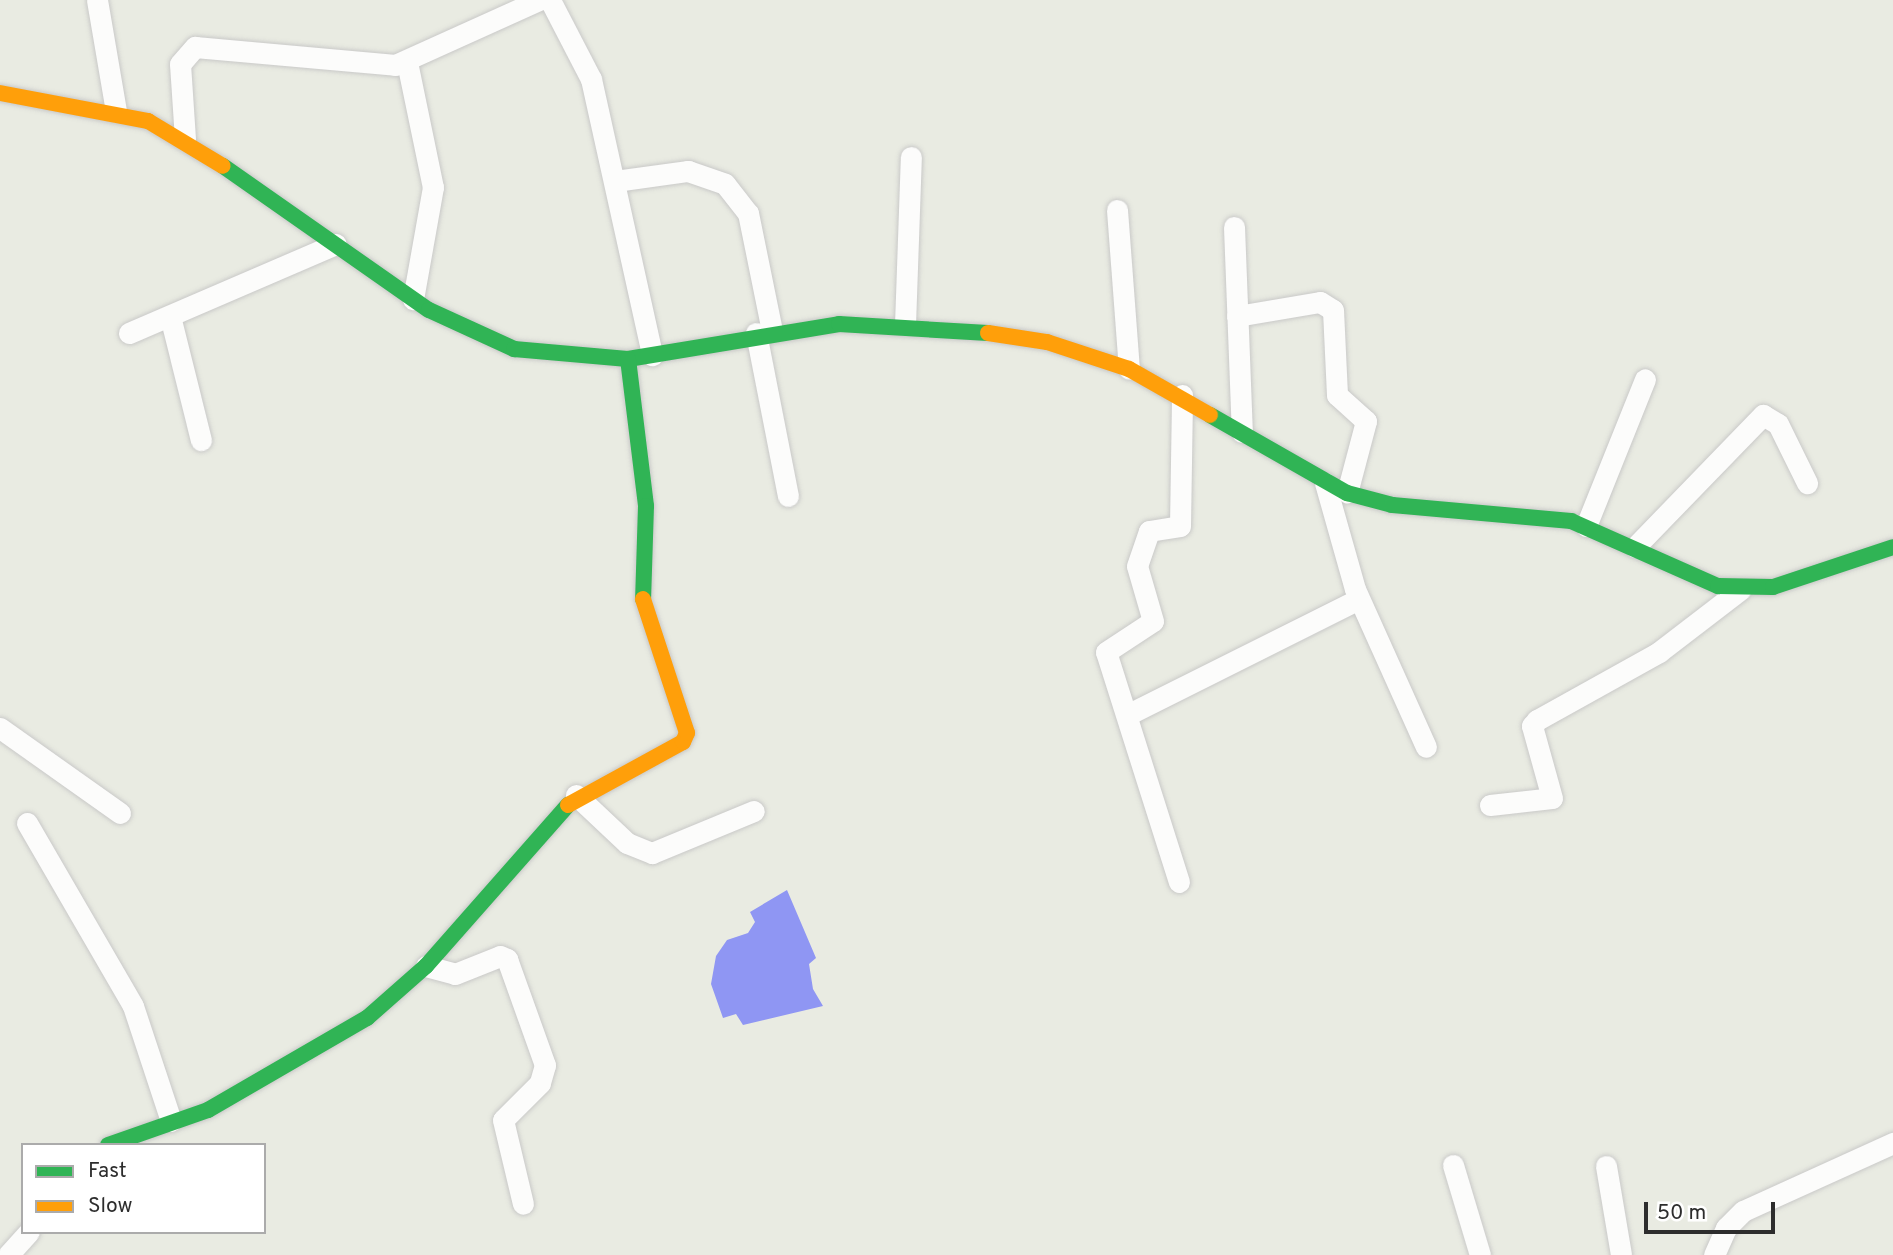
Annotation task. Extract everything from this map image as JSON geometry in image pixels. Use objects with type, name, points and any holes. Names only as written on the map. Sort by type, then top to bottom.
[{"type":"street","points":[[97,0],[116,111]]},
{"type":"street","points":[[185,139],[180,64],[195,47],[375,67],[407,62],[539,0]]},
{"type":"street","points":[[550,0],[591,79],[652,355]]},
{"type":"street","points":[[407,62],[433,187],[413,299]]},
{"type":"street","points":[[0,93],[116,111],[185,139],[413,299],[514,349],[628,359],[764,332],[905,325],[1047,342],[1129,369],[1182,395],[1325,483],[1347,493],[1392,505],[1586,526],[1694,577],[1741,589],[1773,587],[1893,547]]},
{"type":"street","points":[[905,325],[911,157]]},
{"type":"street","points":[[615,181],[688,171],[725,184],[748,213],[788,496]]},
{"type":"street","points":[[1117,210],[1129,369]]},
{"type":"street","points":[[1234,227],[1242,432]]},
{"type":"street","points":[[129,333],[336,244]]},
{"type":"street","points":[[1237,316],[1320,302],[1333,310],[1337,394],[1366,421],[1347,493]]},
{"type":"street","points":[[170,316],[201,440]]},
{"type":"street","points":[[113,1143],[208,1110],[316,1052],[426,966],[576,795],[683,742],[687,733],[640,594],[646,506],[628,359]]},
{"type":"street","points":[[1586,526],[1645,379]]},
{"type":"street","points":[[1179,882],[1106,652],[1153,621],[1137,566],[1149,531],[1180,526],[1182,395]]},
{"type":"street","points":[[1635,547],[1763,415],[1778,424],[1807,483]]},
{"type":"street","points":[[1325,483],[1359,599],[1426,747]]},
{"type":"street","points":[[1490,805],[1552,798],[1532,726],[1537,720],[1659,652],[1741,589]]},
{"type":"street","points":[[1127,715],[1359,599]]},
{"type":"street","points":[[0,728],[120,813]]},
{"type":"street","points":[[576,795],[627,844],[652,853],[754,811]]},
{"type":"street","points":[[27,823],[133,1006],[171,1121]]},
{"type":"street","points":[[426,966],[455,974],[500,956],[508,959],[545,1065],[540,1083],[503,1120],[523,1204]]},
{"type":"street","points":[[1714,1255],[1726,1228],[1743,1210],[1893,1143]]},
{"type":"street","points":[[1453,1165],[1480,1255]]},
{"type":"street","points":[[1606,1166],[1621,1255]]},
{"type":"street","points":[[10,1254],[27,1234]]},
{"type":"water","points":[[787,890],[816,958],[809,964],[813,989],[823,1006],[743,1025],[736,1014],[723,1018],[711,984],[716,956],[727,940],[748,933],[755,922],[750,912]]},
{"type":"traffic: fast","points":[[223,166],[429,310],[514,349],[628,359],[839,324],[988,333]]},
{"type":"traffic: fast","points":[[628,359],[646,506],[643,599]]},
{"type":"traffic: fast","points":[[1210,415],[1347,493],[1392,505],[1571,521],[1718,586],[1773,587],[1893,547]]},
{"type":"traffic: fast","points":[[114,1143],[208,1110],[367,1018],[426,966],[568,805]]},
{"type":"traffic: slow","points":[[0,93],[148,121],[223,166]]},
{"type":"traffic: slow","points":[[988,333],[1047,342],[1129,369],[1210,415]]},
{"type":"traffic: slow","points":[[568,805],[683,742],[687,733],[643,599]]}]
